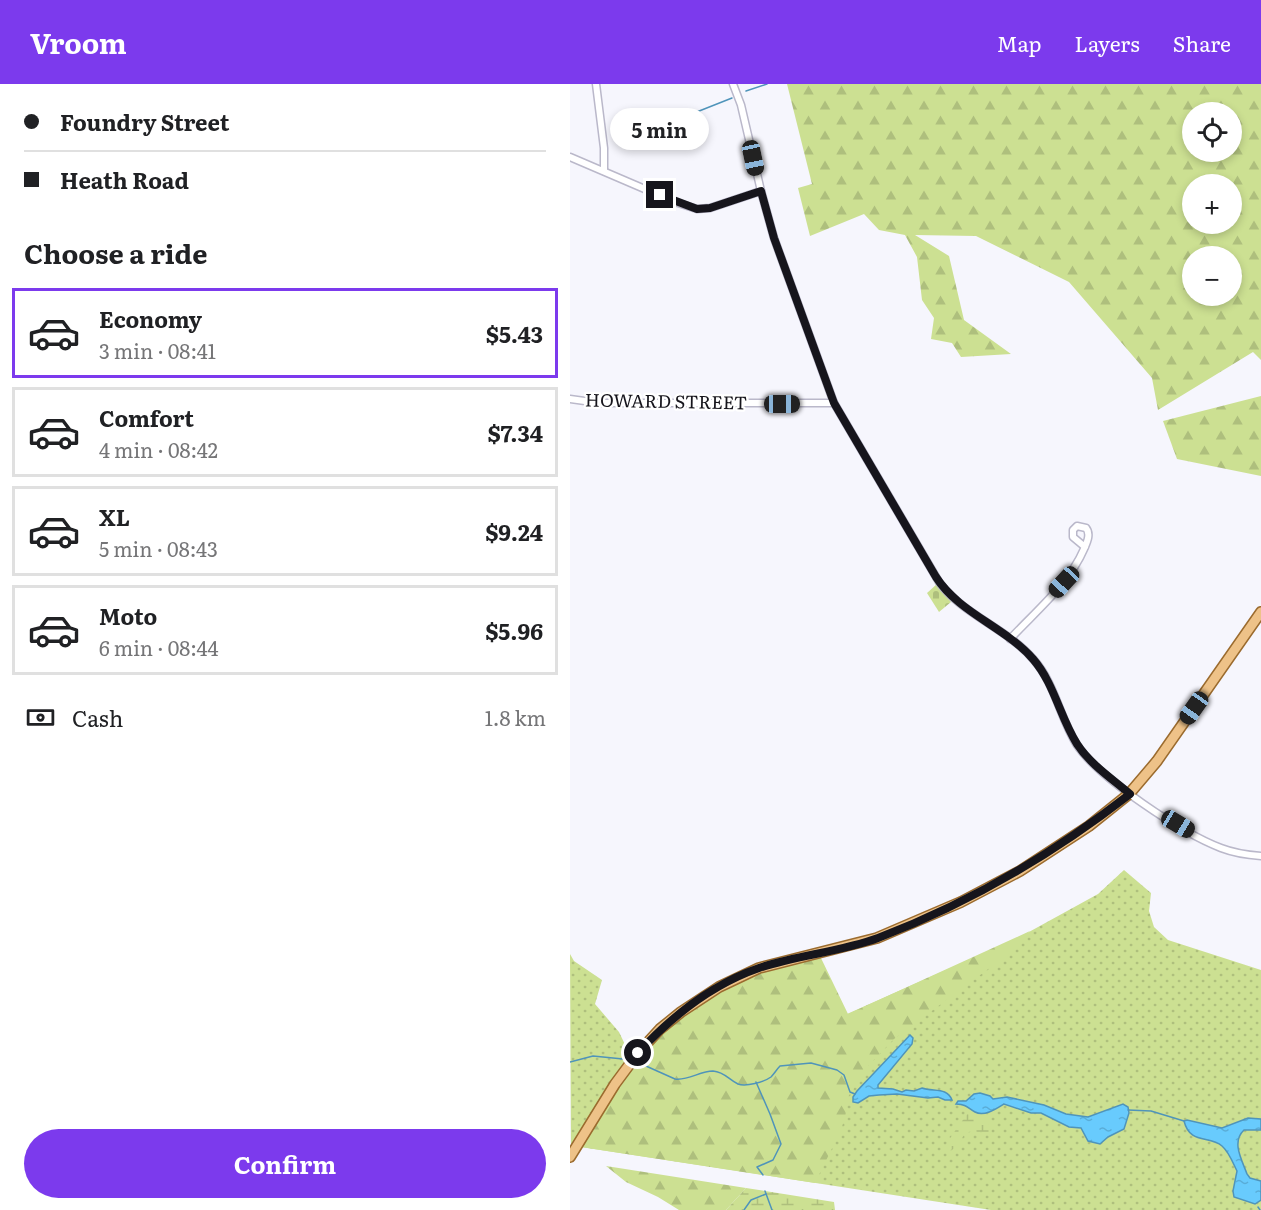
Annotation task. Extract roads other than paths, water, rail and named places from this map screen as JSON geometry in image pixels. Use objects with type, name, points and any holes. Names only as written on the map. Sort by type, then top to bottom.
[{"type":"main road","points":[[570,1157],[615,1084],[638,1053],[660,1029],[719,987],[759,968],[877,938],[961,902],[1020,871],[1089,826],[1130,794],[1156,761],[1261,612]]},
{"type":"street","points":[[596,84],[604,148],[604,171]]},
{"type":"street","points":[[733,84],[741,105],[774,238],[834,403],[941,585],[956,600],[1029,654],[1043,672],[1071,734],[1090,761],[1144,805],[1211,843],[1234,852],[1261,856]]},
{"type":"street","points":[[570,158],[697,209],[710,208],[761,191]]},
{"type":"street","name":"HOWARD STREET","points":[[570,399],[606,403],[834,403]]},
{"type":"street","points":[[1010,639],[1072,573],[1085,547]]},
{"type":"water","points":[[910,1035],[913,1038],[912,1044],[878,1085],[878,1088],[902,1092],[922,1088],[947,1093],[952,1100],[897,1094],[869,1096],[858,1103],[853,1102],[857,1091]]},
{"type":"water","points":[[980,1093],[993,1099],[1007,1097],[1044,1105],[1066,1114],[1088,1117],[1123,1104],[1128,1107],[1129,1113],[1124,1129],[1100,1144],[1088,1141],[1081,1128],[1069,1127],[1041,1113],[1031,1113],[1004,1104],[982,1114],[956,1104],[958,1101],[966,1101],[974,1094]]},
{"type":"water","points":[[1248,1118],[1261,1119],[1261,1130],[1244,1130],[1238,1140],[1239,1151],[1247,1174],[1250,1178],[1261,1181],[1261,1200],[1255,1204],[1234,1197],[1237,1171],[1224,1148],[1217,1143],[1195,1137],[1187,1129],[1184,1121],[1222,1128]]},
{"type":"waterway","points":[[746,91],[767,84]]},
{"type":"waterway","points":[[684,117],[732,98]]},
{"type":"waterway","points":[[570,1062],[593,1056],[623,1059]]},
{"type":"waterway","points":[[637,1062],[675,1079],[685,1079],[713,1071],[724,1074],[738,1084],[746,1085],[768,1079],[780,1066],[811,1063],[837,1070],[844,1075],[850,1092],[855,1094]]},
{"type":"waterway","points":[[756,1082],[781,1144],[773,1160],[757,1167],[763,1175]]},
{"type":"waterway","points":[[1128,1110],[1151,1111],[1184,1121]]},
{"type":"waterway","points":[[765,1191],[772,1210]]},
{"type":"waterway","points":[[744,1210],[751,1200],[766,1194]]}]
